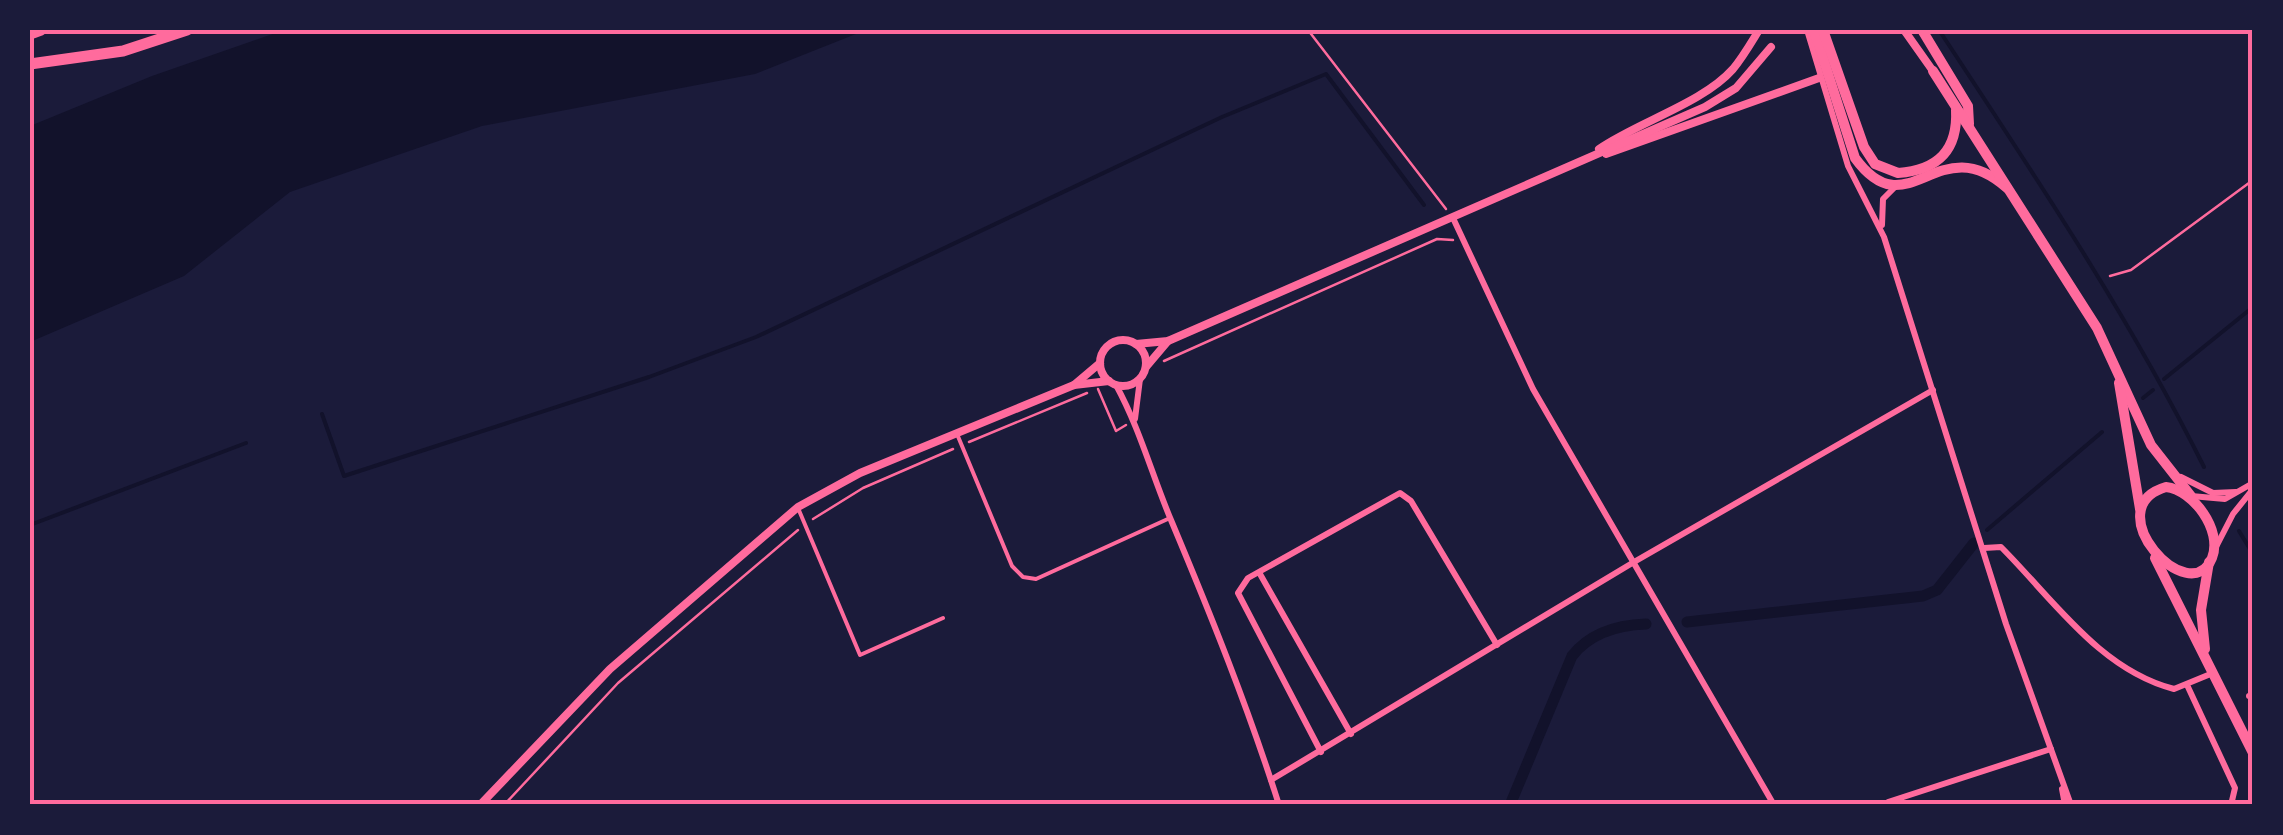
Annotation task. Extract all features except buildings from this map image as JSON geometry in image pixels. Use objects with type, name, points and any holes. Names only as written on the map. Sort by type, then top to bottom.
[{"type":"highway","points":[[30,34],[41,30]]},
{"type":"highway","points":[[30,64],[123,52],[186,30]]},
{"type":"main road","points":[[1810,30],[1856,158],[1868,175],[1896,186],[1961,164],[1991,174],[2018,198]]},
{"type":"main road","points":[[1824,30],[1864,147],[1874,164],[1898,173],[1912,172],[1941,159],[1952,148],[1957,132],[1956,109]]},
{"type":"main road","points":[[1922,30],[1968,106],[1969,125]]},
{"type":"main road","points":[[1933,71],[2018,198],[2111,354],[2136,420],[2191,496],[2209,528],[2211,560],[2201,610],[2207,660]]},
{"type":"main road","points":[[2111,354],[2150,548],[2253,753]]},
{"type":"main road","points":[[2142,520],[2147,499],[2158,490],[2172,488],[2191,496]]},
{"type":"main road","points":[[2150,548],[2160,560],[2180,571],[2194,572],[2211,560]]},
{"type":"street","points":[[1583,160],[1633,126],[1711,88],[1733,69],[1759,30]]},
{"type":"street","points":[[1810,30],[1820,78],[1848,166],[1884,236],[2068,805]]},
{"type":"street","points":[[1904,30],[1933,71]]},
{"type":"street","points":[[480,805],[610,669],[798,508],[860,474],[1074,385],[1116,341],[1168,341],[1705,108],[1736,88],[1771,47]]},
{"type":"street","points":[[1583,160],[1642,144],[1820,78]]},
{"type":"street","points":[[1884,236],[1883,198],[1896,186]]},
{"type":"street","points":[[1453,218],[1532,389],[1774,805]]},
{"type":"street","points":[[1135,420],[1140,378],[1168,341]]},
{"type":"street","points":[[1136,344],[1144,354],[1146,367]]},
{"type":"street","points":[[1100,362],[1135,420],[1170,518],[1202,588],[1278,805]]},
{"type":"street","points":[[1074,385],[1130,386],[1140,378]]},
{"type":"street","points":[[1271,780],[1634,562],[1934,389]]},
{"type":"street","points":[[2169,466],[2213,493],[2236,492]]},
{"type":"street","points":[[2191,496],[2225,499],[2253,486]]},
{"type":"street","points":[[2211,560],[2233,514],[2253,486]]},
{"type":"street","points":[[1320,752],[1238,593],[1248,578],[1400,492],[1411,501],[1497,645]]},
{"type":"street","points":[[1984,548],[2001,547],[2099,650],[2123,669],[2152,684],[2174,689],[2214,674]]},
{"type":"street","points":[[1260,574],[1350,734]]},
{"type":"street","points":[[2188,686],[2234,788],[2232,805]]},
{"type":"street","points":[[1888,802],[2051,749]]},
{"type":"lane","points":[[957,434],[1012,566],[1023,576],[1036,579],[1170,518]]},
{"type":"lane","points":[[798,508],[860,655],[943,618]]},
{"type":"path","points":[[1308,30],[1453,218]]},
{"type":"path","points":[[2110,276],[2130,270],[2253,180]]},
{"type":"path","points":[[1162,362],[1436,238],[1450,237],[1455,242]]},
{"type":"path","points":[[504,805],[618,683],[807,522],[862,488],[1098,389],[1116,431],[1135,420]]},
{"type":"shaded area","points":[[284,30],[866,30],[755,74],[482,126],[290,192],[184,276],[30,342],[30,126],[152,76]]},
{"type":"waterway","points":[[1939,30],[2112,299],[2204,467]]},
{"type":"waterway","points":[[322,414],[344,476],[649,377],[756,337],[1222,117],[1326,74],[1424,205]]},
{"type":"waterway","points":[[2164,379],[2253,307]]},
{"type":"waterway","points":[[2143,398],[2153,390]]},
{"type":"waterway","points":[[1987,530],[2102,432]]},
{"type":"waterway","points":[[30,525],[246,443]]},
{"type":"waterway","points":[[2239,531],[2253,554]]},
{"type":"waterway","points":[[1687,622],[1923,596],[1937,590],[1974,543]]},
{"type":"waterway","points":[[1510,805],[1572,656],[1587,641],[1605,632],[1646,624]]}]
